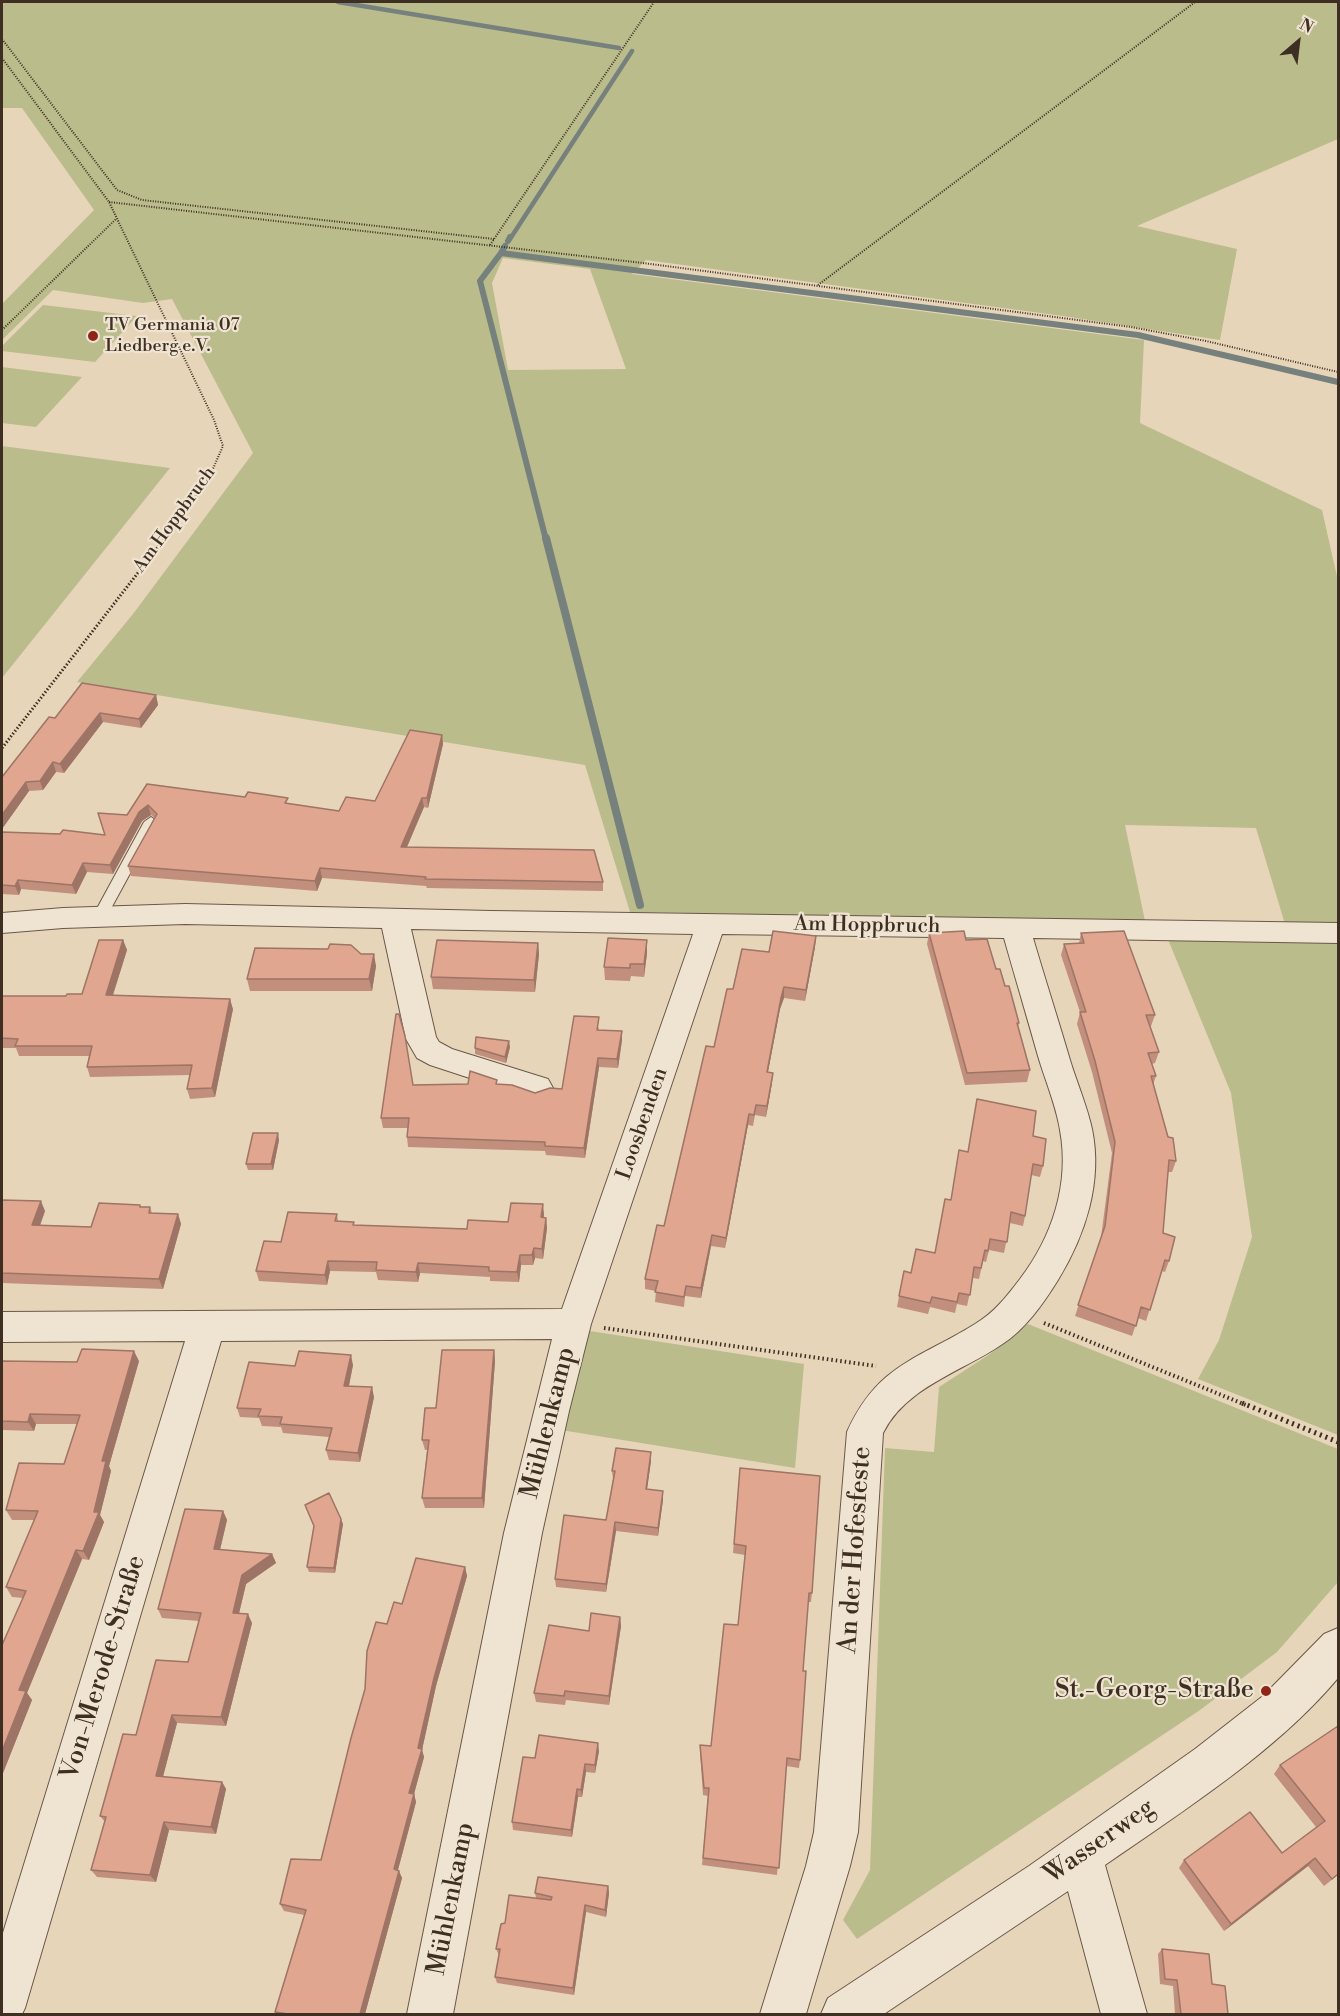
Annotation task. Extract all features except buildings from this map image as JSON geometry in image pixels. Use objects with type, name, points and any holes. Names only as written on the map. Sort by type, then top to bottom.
[{"type":"street","name":"Am Hoppbruch","points":[[2,922],[100,914],[180,913],[395,920],[1338,933]]},
{"type":"street","points":[[395,920],[421,1039],[425,1046],[441,1057],[537,1088]]},
{"type":"street","name":"Loosbenden","points":[[574,1324],[711,924]]},
{"type":"street","name":"An der Hofesfeste","points":[[783,2014],[828,1866],[837,1822],[865,1432],[882,1402],[901,1385],[988,1335],[1015,1311],[1048,1267],[1067,1230],[1077,1196],[1079,1164],[1076,1130],[1015,928]]},
{"type":"street","name":"Mühlenkamp","points":[[2,1328],[574,1324],[550,1411],[523,1533],[430,2014]]},
{"type":"street","name":"Von-Merode-Straße","points":[[2,2008],[207,1328]]},
{"type":"street","name":"Wasserweg","points":[[844,2014],[1081,1857],[1261,1726],[1304,1687],[1338,1648]]},
{"type":"street","points":[[1081,1857],[1124,2014]]},
{"type":"lane","points":[[100,914],[151,822]]},
{"type":"path","points":[[490,245],[654,2]]},
{"type":"path","points":[[817,285],[1195,2]]},
{"type":"path","points":[[2,39],[65,125],[117,190],[124,195],[142,200],[494,239]]},
{"type":"path","name":"Am Hoppbruch","points":[[2,58],[109,202],[214,420],[223,446],[208,480],[197,497],[2,748]]},
{"type":"path","points":[[109,202],[490,245],[1144,328],[1338,372]]},
{"type":"path","points":[[2,330],[116,219]]},
{"type":"path","points":[[1015,1311],[1338,1442]]},
{"type":"path","points":[[574,1324],[921,1372]]},
{"type":"green space","points":[[2,2],[1338,2],[1338,139],[1137,226],[1237,249],[1220,340],[1063,316],[646,260],[632,274],[1144,340],[1140,423],[1322,510],[1338,581],[1338,925],[1285,924],[1256,828],[1125,825],[1145,921],[630,912],[585,765],[77,682],[133,614],[253,453],[172,299],[143,303],[53,290],[2,340],[2,304],[94,210],[22,108],[2,108]],"holes":[[[503,258],[590,269],[626,369],[508,370],[492,283]]]},
{"type":"green space","points":[[43,305],[137,316],[95,362],[2,351],[2,346]]},
{"type":"green space","points":[[2,367],[82,377],[36,427],[2,423]]},
{"type":"green space","points":[[2,446],[170,468],[2,678]]},
{"type":"green space","points":[[1167,937],[1338,941],[1338,1435],[1198,1379],[1219,1340],[1252,1237],[1231,1093]]},
{"type":"green space","points":[[1028,1324],[1338,1449],[1338,1582],[1277,1652],[1200,1710],[857,1939],[843,1920],[870,1870],[885,1448],[934,1452],[939,1387],[990,1354]]},
{"type":"green space","points":[[590,1331],[804,1364],[795,1468],[561,1430]]},
{"type":"waterway","points":[[338,2],[619,48]]},
{"type":"waterway","points":[[510,239],[632,51]]},
{"type":"waterway","points":[[508,241],[510,237]]},
{"type":"waterway","points":[[501,253],[505,246]]},
{"type":"waterway","points":[[501,253],[1138,335],[1338,382]]},
{"type":"waterway","points":[[501,253],[480,281],[546,540]]},
{"type":"waterway","points":[[546,538],[640,905]]},
{"type":"place","name":"TV Germania 07 Liedberg e.V.","points":[[93,336]]},
{"type":"place","name":"St.-Georg-Straße","points":[[1266,1691]]}]
